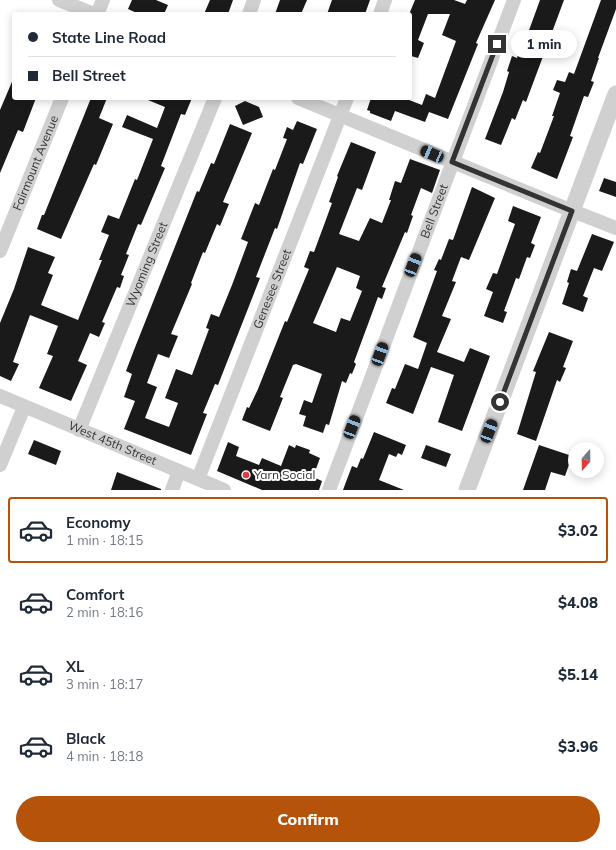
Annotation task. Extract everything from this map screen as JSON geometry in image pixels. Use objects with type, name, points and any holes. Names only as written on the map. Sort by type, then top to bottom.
[{"type":"street","points":[[60,0],[89,12]]},
{"type":"street","points":[[98,12],[103,0]]},
{"type":"street","points":[[250,12],[254,0]]},
{"type":"street","points":[[381,12],[385,0]]},
{"type":"street","name":"Bell Street","points":[[329,490],[514,0]]},
{"type":"street","points":[[467,490],[616,94]]},
{"type":"street","name":"Fairmount Avenue","points":[[0,251],[61,100]]},
{"type":"street","name":"Wyoming Street","points":[[79,430],[213,100]]},
{"type":"street","points":[[303,100],[616,228]]},
{"type":"street","name":"Genesee Street","points":[[198,479],[346,100]]},
{"type":"street","name":"West 45th Street","points":[[0,396],[224,490]]},
{"type":"street","points":[[0,465],[24,407]]},
{"type":"street","points":[[172,490],[179,471]]},
{"type":"building","points":[[132,0],[156,0],[168,5],[165,12],[135,12],[128,9]]},
{"type":"building","points":[[210,0],[233,0],[229,12],[205,12]]},
{"type":"building","points":[[280,0],[307,0],[302,12],[276,12]]},
{"type":"building","points":[[332,0],[370,0],[366,12],[328,12]]},
{"type":"building","points":[[415,0],[454,0],[465,4],[467,0],[495,0],[476,43],[478,44],[448,119],[429,112],[425,122],[395,111],[391,121],[370,113],[370,111],[367,110],[370,100],[409,100],[422,105],[426,94],[435,98],[456,41],[442,35],[450,14],[428,14],[418,40],[424,43],[418,58],[412,56],[412,12],[410,12]]},
{"type":"building","points":[[540,0],[564,0],[526,102],[523,100],[515,120],[512,118],[501,145],[485,139],[503,92],[509,72],[507,71],[512,56],[517,58],[525,32],[528,33]]},
{"type":"building","points":[[601,0],[616,0],[616,9],[591,81],[594,82],[588,97],[584,96],[570,136],[573,137],[557,179],[531,168],[538,152],[540,153],[554,116],[552,116],[560,93],[553,90],[557,80],[565,82],[569,72],[574,74]]},
{"type":"building","points":[[12,82],[12,100],[35,100],[23,132],[18,130],[0,173],[0,110]]},
{"type":"building","points":[[90,100],[106,100],[99,118],[113,124],[96,165],[94,164],[61,239],[37,229],[42,215],[44,215]]},
{"type":"building","points":[[148,100],[191,100],[185,115],[181,114],[161,166],[165,168],[141,225],[138,224],[126,254],[129,255],[121,275],[124,276],[120,288],[117,287],[102,322],[105,323],[99,337],[90,333],[78,361],[87,365],[71,401],[39,388],[53,356],[47,354],[58,326],[30,315],[13,362],[19,364],[11,381],[0,376],[0,323],[14,289],[28,247],[55,257],[48,273],[53,275],[41,305],[78,320],[102,260],[99,260],[109,235],[101,232],[108,215],[119,219],[135,179],[137,180],[153,139],[122,127],[127,115],[157,128],[165,107]]},
{"type":"building","points":[[245,101],[259,107],[263,117],[243,125],[235,106]]},
{"type":"building","points":[[297,121],[317,129],[303,164],[300,163],[277,229],[275,228],[256,277],[260,278],[218,385],[215,384],[203,413],[207,414],[191,455],[124,429],[135,401],[124,397],[132,374],[126,371],[197,191],[199,192],[211,163],[214,164],[230,124],[252,133],[223,202],[229,204],[220,226],[217,224],[205,253],[203,252],[191,283],[192,284],[171,334],[178,336],[169,358],[158,354],[147,383],[157,387],[145,418],[169,427],[178,403],[165,398],[176,369],[192,375],[209,329],[206,328],[211,314],[219,317],[248,242],[241,239],[255,203],[259,205],[273,169],[275,170],[287,139],[283,138],[287,127],[293,130]]},
{"type":"building","points":[[351,142],[376,152],[362,190],[357,188],[339,234],[359,241],[370,218],[382,223],[391,200],[389,200],[395,181],[401,183],[410,159],[440,170],[432,193],[421,188],[411,215],[413,216],[407,233],[405,232],[382,287],[386,288],[382,299],[378,297],[354,362],[356,364],[352,374],[350,373],[346,383],[342,381],[329,425],[326,424],[323,433],[303,426],[306,416],[299,414],[304,400],[312,403],[322,374],[296,364],[293,365],[280,397],[283,398],[270,431],[242,420],[247,407],[249,408],[258,389],[285,321],[287,322],[309,269],[304,267],[310,251],[314,252],[332,203],[329,202],[338,177],[337,176]],"holes":[[[337,267],[360,276],[356,288],[362,291],[350,321],[341,318],[336,332],[313,323]]]},
{"type":"building","points":[[604,178],[616,182],[616,197],[599,191]]},
{"type":"building","points":[[472,187],[495,198],[469,260],[461,257],[452,281],[456,282],[442,316],[451,319],[437,352],[464,362],[470,348],[490,356],[462,431],[438,422],[454,375],[431,367],[413,414],[386,403],[392,388],[395,389],[405,364],[418,369],[427,343],[413,337],[437,271],[434,270],[439,259],[441,260],[449,239],[453,240]]},
{"type":"building","points":[[513,206],[541,217],[531,243],[535,245],[530,258],[527,257],[519,279],[516,278],[504,311],[507,312],[503,323],[484,316],[493,292],[486,289],[493,273],[497,274],[515,224],[508,221]]},
{"type":"building","points":[[592,234],[614,242],[602,271],[594,268],[583,296],[588,298],[583,312],[562,304],[569,283],[567,282],[571,269],[577,271]]},
{"type":"building","points":[[549,332],[573,341],[563,367],[566,368],[560,382],[557,380],[536,441],[517,434],[536,372],[533,371]]},
{"type":"building","points":[[374,432],[406,445],[402,455],[398,453],[396,457],[389,454],[379,480],[404,490],[343,490],[352,466],[357,468],[361,458],[363,459]]},
{"type":"building","points":[[34,440],[61,451],[56,465],[28,454]]},
{"type":"building","points":[[228,442],[239,447],[236,456],[259,465],[262,458],[281,466],[289,445],[295,448],[296,445],[310,450],[309,453],[320,458],[313,477],[322,481],[319,490],[262,490],[217,471]]},
{"type":"building","points":[[426,445],[451,454],[446,467],[421,458]]},
{"type":"building","points":[[539,445],[568,455],[568,467],[565,476],[551,472],[545,490],[523,490]]},
{"type":"building","points":[[117,472],[161,489],[161,490],[111,490]]},
{"type":"place","name":"Yarn Social","points":[[246,475]]},
{"type":"route","points":[[497,44],[452,162],[572,211],[500,402]]}]
